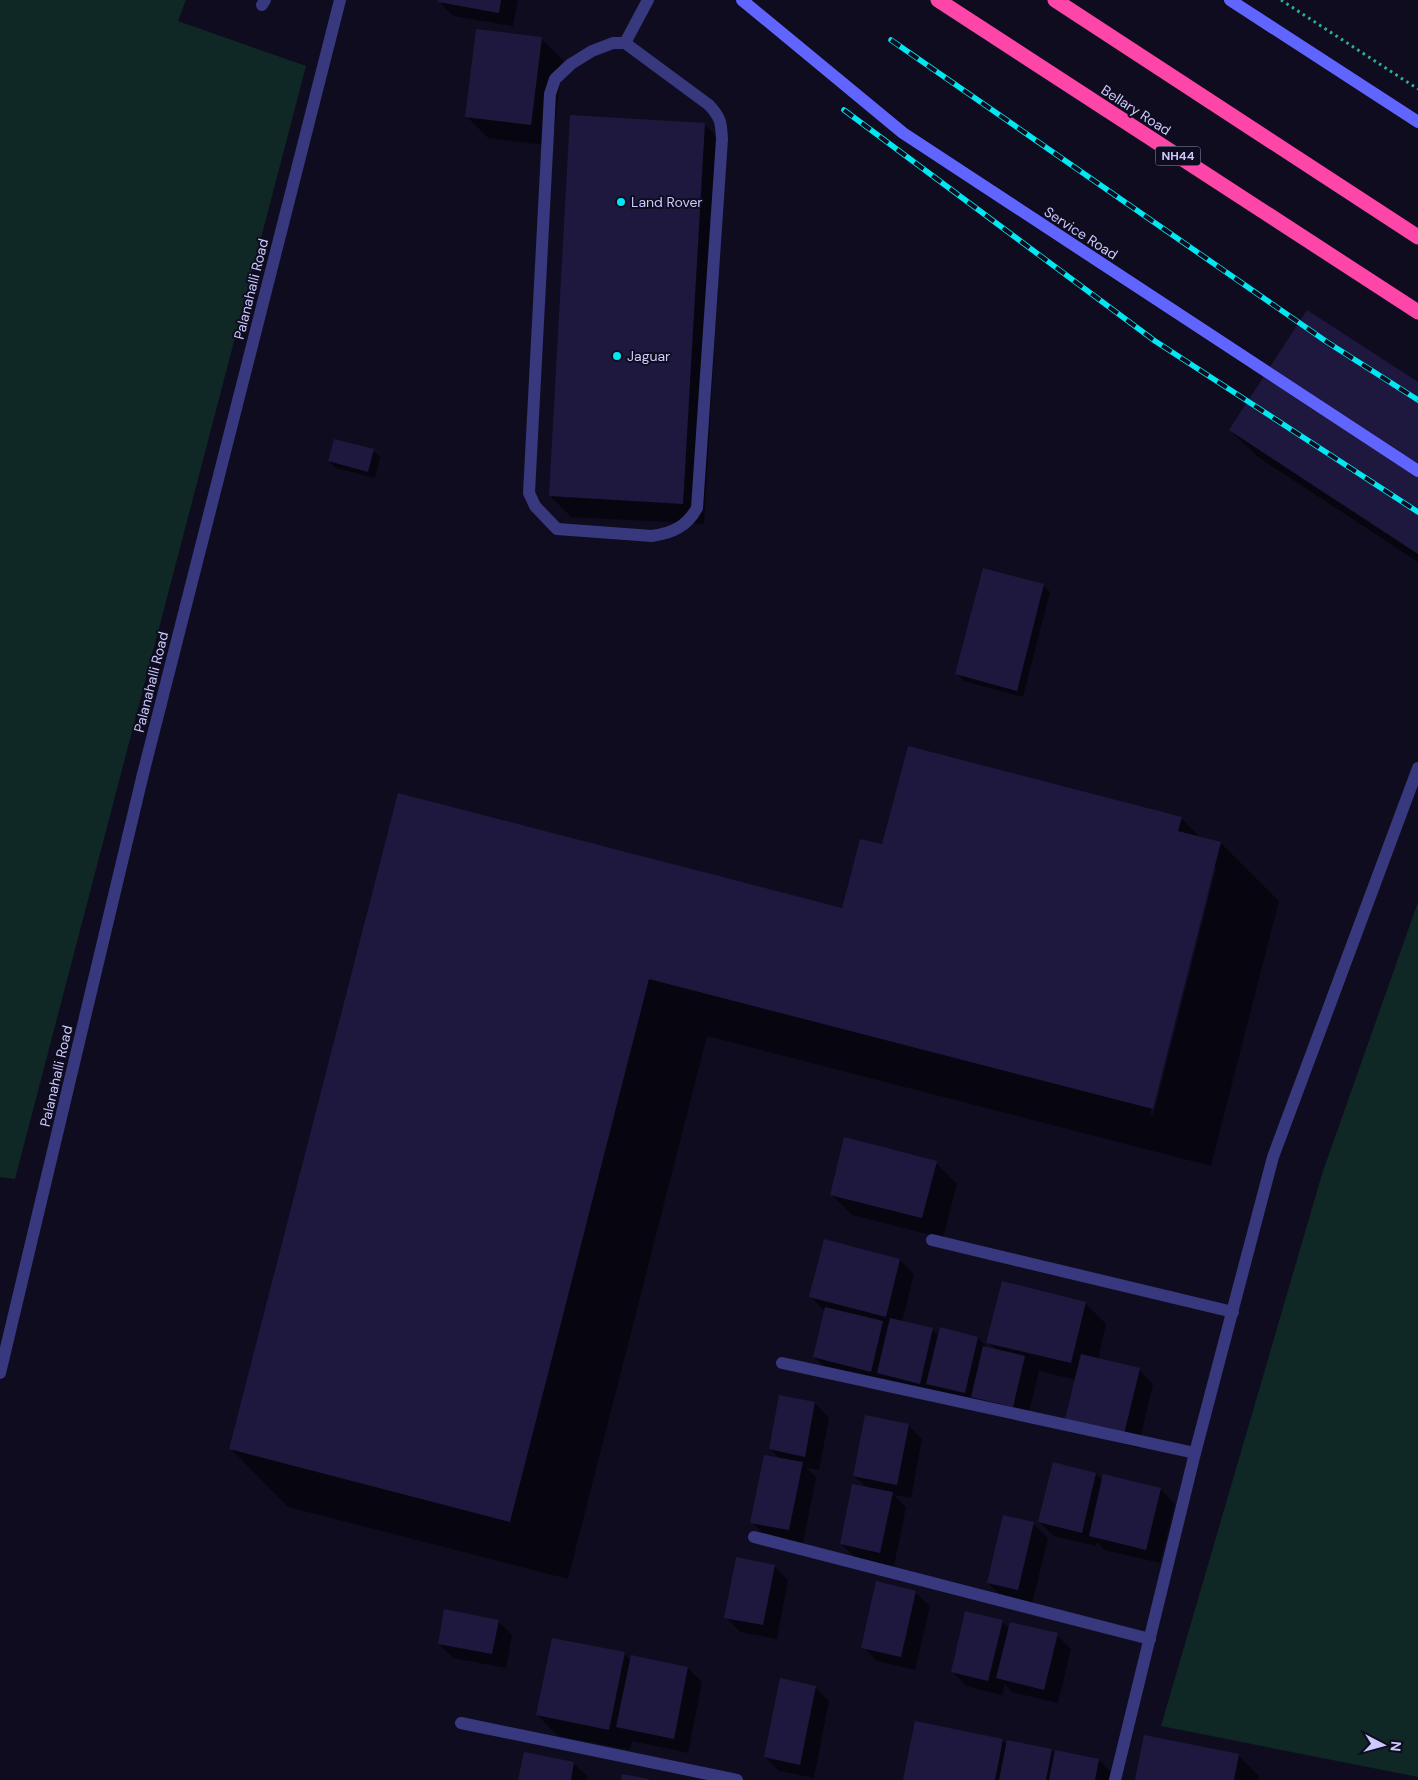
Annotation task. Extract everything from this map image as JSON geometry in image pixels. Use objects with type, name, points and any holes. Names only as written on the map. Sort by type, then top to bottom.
[{"type":"highway","name":"Bellary Road","points":[[938,0],[1418,312]]},
{"type":"highway","points":[[1055,0],[1418,238]]},
{"type":"main road","name":"Service Road","points":[[742,0],[903,133],[1418,471]]},
{"type":"main road","points":[[1230,0],[1418,122]]},
{"type":"street","name":"Palanahalli Road","points":[[0,1374],[145,766],[340,0]]},
{"type":"street","points":[[625,43],[648,0]]},
{"type":"street","points":[[613,43],[625,43],[709,105],[719,115],[722,139],[700,492],[697,508],[682,527],[667,534],[652,536],[557,529],[535,506],[529,493],[550,94],[555,79],[571,64],[592,51],[613,43]]},
{"type":"street","points":[[1115,1780],[1195,1453],[1273,1157],[1418,768]]},
{"type":"street","points":[[932,1240],[1233,1312]]},
{"type":"street","points":[[782,1363],[1195,1453]]},
{"type":"street","points":[[754,1537],[1150,1638]]},
{"type":"street","points":[[461,1723],[737,1780]]},
{"type":"path","points":[[1281,0],[1418,90]]},
{"type":"green space","points":[[0,0],[186,0],[178,21],[306,66],[15,1179],[0,1177]]},
{"type":"green space","points":[[1418,902],[1418,1777],[1161,1726],[1322,1174]]},
{"type":"building","points":[[438,0],[501,0],[499,13],[438,2]]},
{"type":"building","points":[[476,29],[542,37],[531,125],[465,117]]},
{"type":"building","points":[[570,115],[705,123],[683,504],[549,496]]},
{"type":"building","points":[[1307,310],[1418,382],[1418,554],[1229,430]]},
{"type":"building","points":[[334,439],[374,449],[368,472],[328,461]]},
{"type":"building","points":[[983,568],[1044,584],[1017,691],[955,674]]},
{"type":"building","points":[[908,746],[1182,817],[1178,831],[1221,842],[1153,1109],[649,979],[510,1522],[229,1449],[398,793],[842,908],[860,839],[882,844]]},
{"type":"building","points":[[844,1137],[937,1161],[922,1218],[830,1195]]},
{"type":"building","points":[[824,1239],[900,1259],[886,1317],[809,1297]]},
{"type":"building","points":[[1002,1281],[1086,1302],[1071,1363],[986,1343]]},
{"type":"building","points":[[825,1307],[883,1321],[871,1372],[813,1357]]},
{"type":"building","points":[[890,1318],[933,1328],[920,1384],[877,1373]]},
{"type":"building","points":[[940,1327],[978,1337],[965,1393],[926,1384]]},
{"type":"building","points":[[983,1346],[1025,1356],[1013,1407],[971,1397]]},
{"type":"building","points":[[1081,1354],[1140,1368],[1124,1434],[1065,1419]]},
{"type":"building","points":[[779,1395],[815,1402],[805,1457],[769,1449]]},
{"type":"building","points":[[865,1415],[909,1424],[897,1485],[853,1476]]},
{"type":"building","points":[[764,1455],[803,1462],[789,1530],[750,1523]]},
{"type":"building","points":[[1053,1462],[1096,1473],[1082,1533],[1038,1522]]},
{"type":"building","points":[[1103,1474],[1161,1488],[1146,1550],[1089,1536]]},
{"type":"building","points":[[852,1484],[893,1492],[880,1553],[840,1544]]},
{"type":"building","points":[[1003,1515],[1034,1522],[1018,1590],[987,1583]]},
{"type":"building","points":[[736,1557],[775,1565],[763,1625],[724,1618]]},
{"type":"building","points":[[876,1581],[916,1591],[901,1657],[861,1648]]},
{"type":"building","points":[[444,1609],[499,1620],[492,1654],[438,1644]]},
{"type":"building","points":[[965,1611],[1003,1620],[988,1681],[951,1672]]},
{"type":"building","points":[[1010,1622],[1058,1633],[1044,1690],[996,1678]]},
{"type":"building","points":[[552,1638],[625,1652],[609,1730],[536,1715]]},
{"type":"building","points":[[631,1655],[688,1667],[674,1739],[616,1727]]},
{"type":"building","points":[[780,1678],[816,1686],[800,1765],[764,1757]]},
{"type":"building","points":[[915,1721],[1003,1739],[995,1780],[903,1780]]},
{"type":"building","points":[[1144,1735],[1239,1754],[1234,1780],[1135,1780]]},
{"type":"building","points":[[1007,1740],[1052,1749],[1046,1780],[999,1780]]},
{"type":"building","points":[[1055,1750],[1099,1759],[1095,1780],[1049,1780]]},
{"type":"building","points":[[524,1752],[574,1762],[571,1780],[518,1780]]},
{"type":"building","points":[[622,1774],[649,1779],[649,1780],[621,1780]]},
{"type":"railway","points":[[891,40],[1327,342],[1418,400]]},
{"type":"railway","points":[[844,110],[1155,341],[1418,512]]},
{"type":"place","name":"Land Rover","points":[[621,202]]},
{"type":"place","name":"Jaguar","points":[[617,356]]}]
